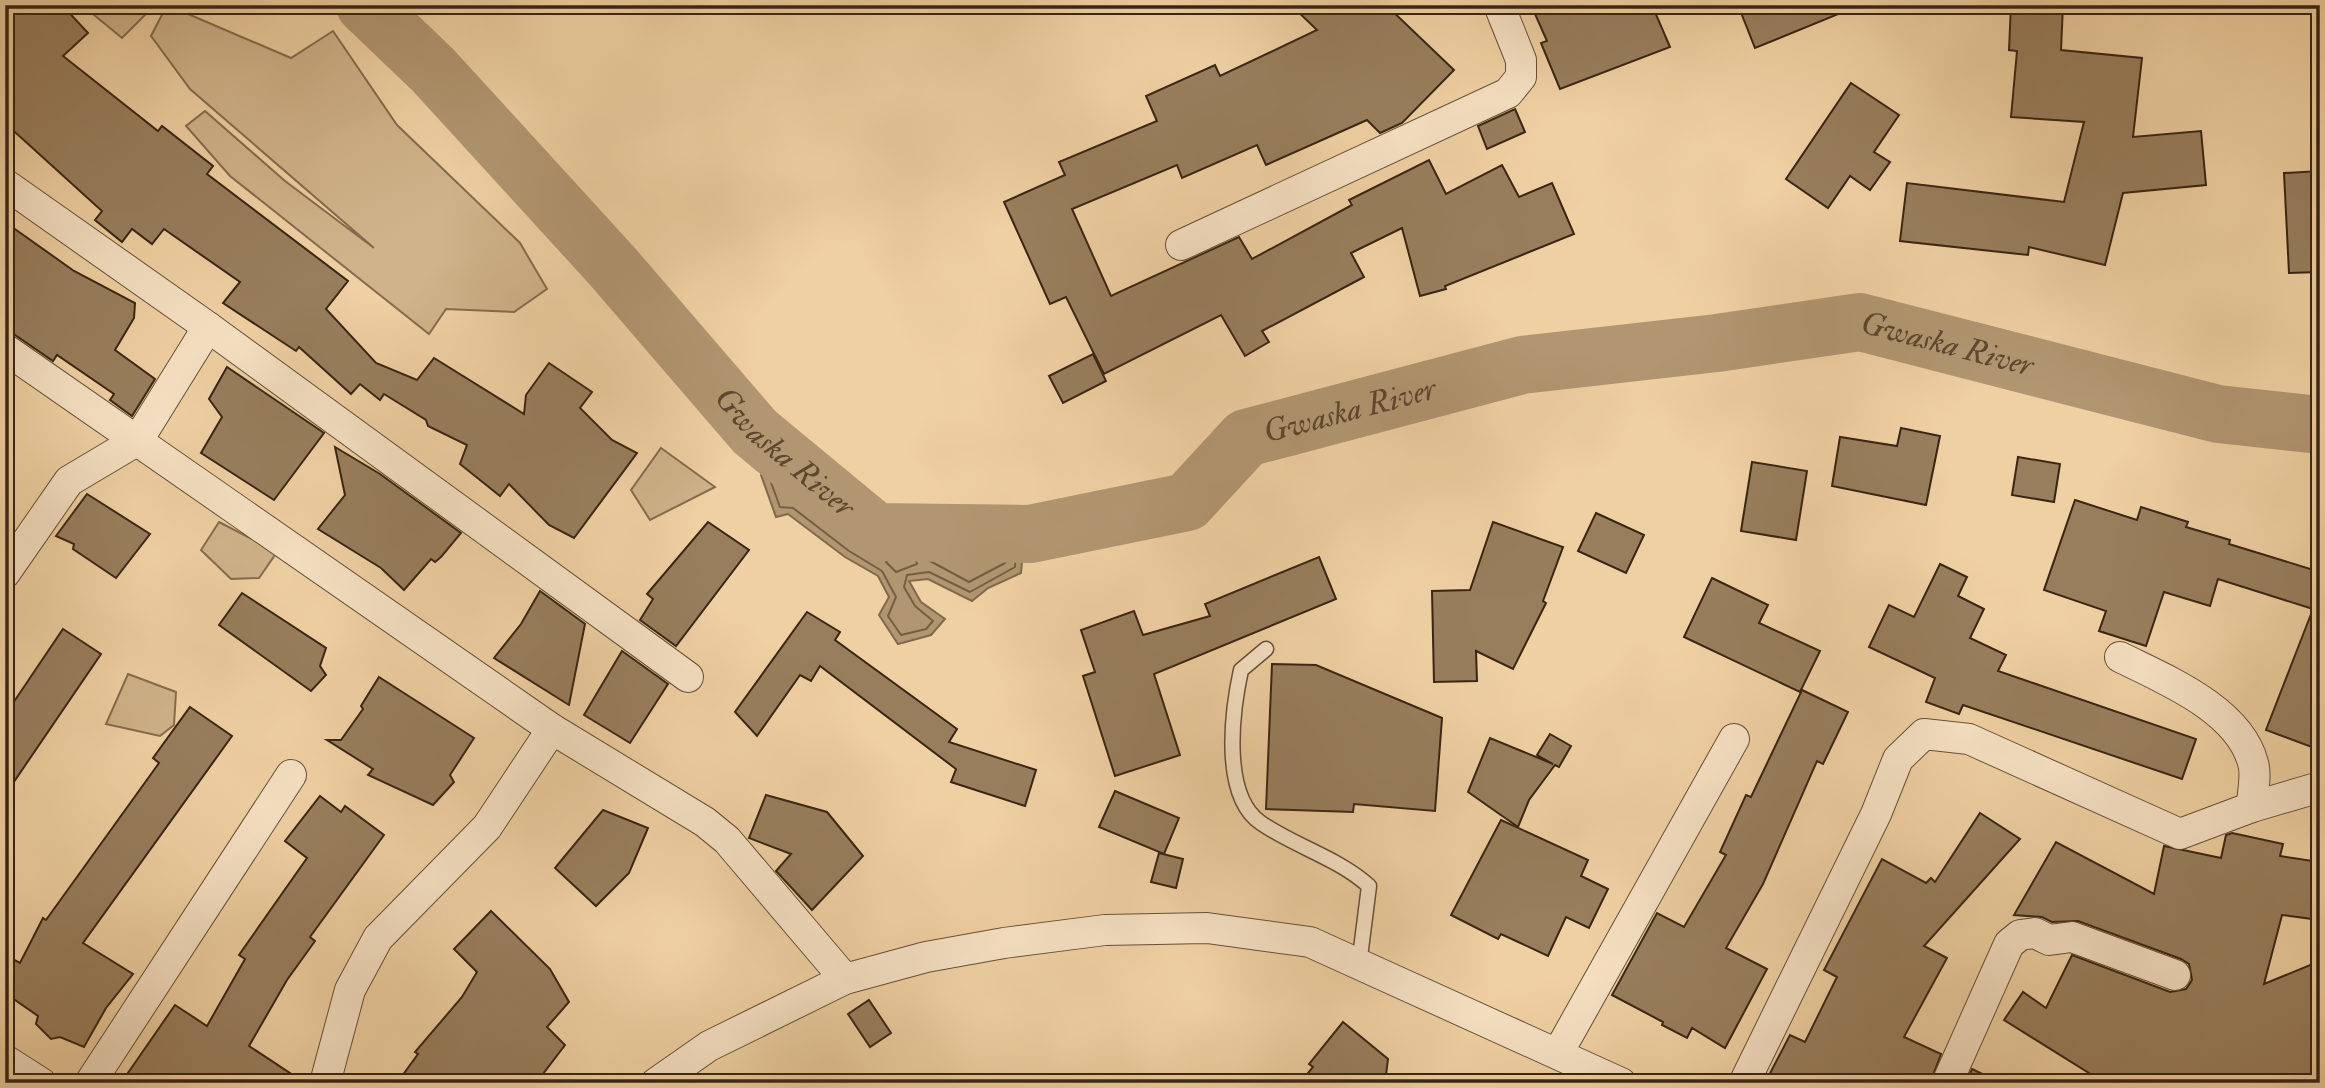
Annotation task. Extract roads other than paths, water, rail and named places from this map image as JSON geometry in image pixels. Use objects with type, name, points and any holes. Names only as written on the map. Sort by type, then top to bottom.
[{"type":"street","points":[[1181,245],[1508,93],[1521,77],[1521,60],[1499,5]]},
{"type":"street","points":[[5,184],[208,327],[688,677]]},
{"type":"street","points":[[6,568],[69,481],[138,440],[208,327]]},
{"type":"street","points":[[5,349],[552,729],[705,822],[727,840],[845,979]]},
{"type":"street","points":[[2120,657],[2203,698],[2236,731],[2253,763],[2252,807]]},
{"type":"street","points":[[325,1083],[350,990],[378,938],[487,827],[552,729]]},
{"type":"street","points":[[1744,1083],[1876,814],[1898,759],[1924,734],[1969,739],[2180,834],[2252,807],[2320,787]]},
{"type":"street","points":[[1558,1052],[1734,739]]},
{"type":"street","points":[[90,1083],[291,775]]},
{"type":"street","points":[[656,1083],[709,1046],[845,979],[926,957],[1105,930],[1207,928],[1310,942],[1359,967],[1558,1052],[1621,1083]]},
{"type":"street","points":[[1947,1083],[2010,944],[2020,935],[2035,933],[2049,940],[2072,937],[2175,975]]},
{"type":"street","points":[[5,1060],[41,1083]]},
{"type":"lane","points":[[1266,649],[1241,670],[1233,753],[1234,778],[1240,796],[1260,822],[1354,874],[1369,887],[1359,967]]},
{"type":"water","points":[[772,457],[877,542],[1024,540],[1021,573],[988,588],[972,601],[928,579],[909,581],[921,602],[945,619],[931,635],[898,644],[879,615],[889,597],[878,576],[845,557],[788,514],[776,517],[761,475]]},
{"type":"waterway","name":"Gwaska River","points":[[365,5],[433,70],[613,267],[755,432],[876,532],[1030,534],[1187,502],[1246,438],[1522,365],[1717,343],[1860,322],[2218,414],[2320,425]]}]
